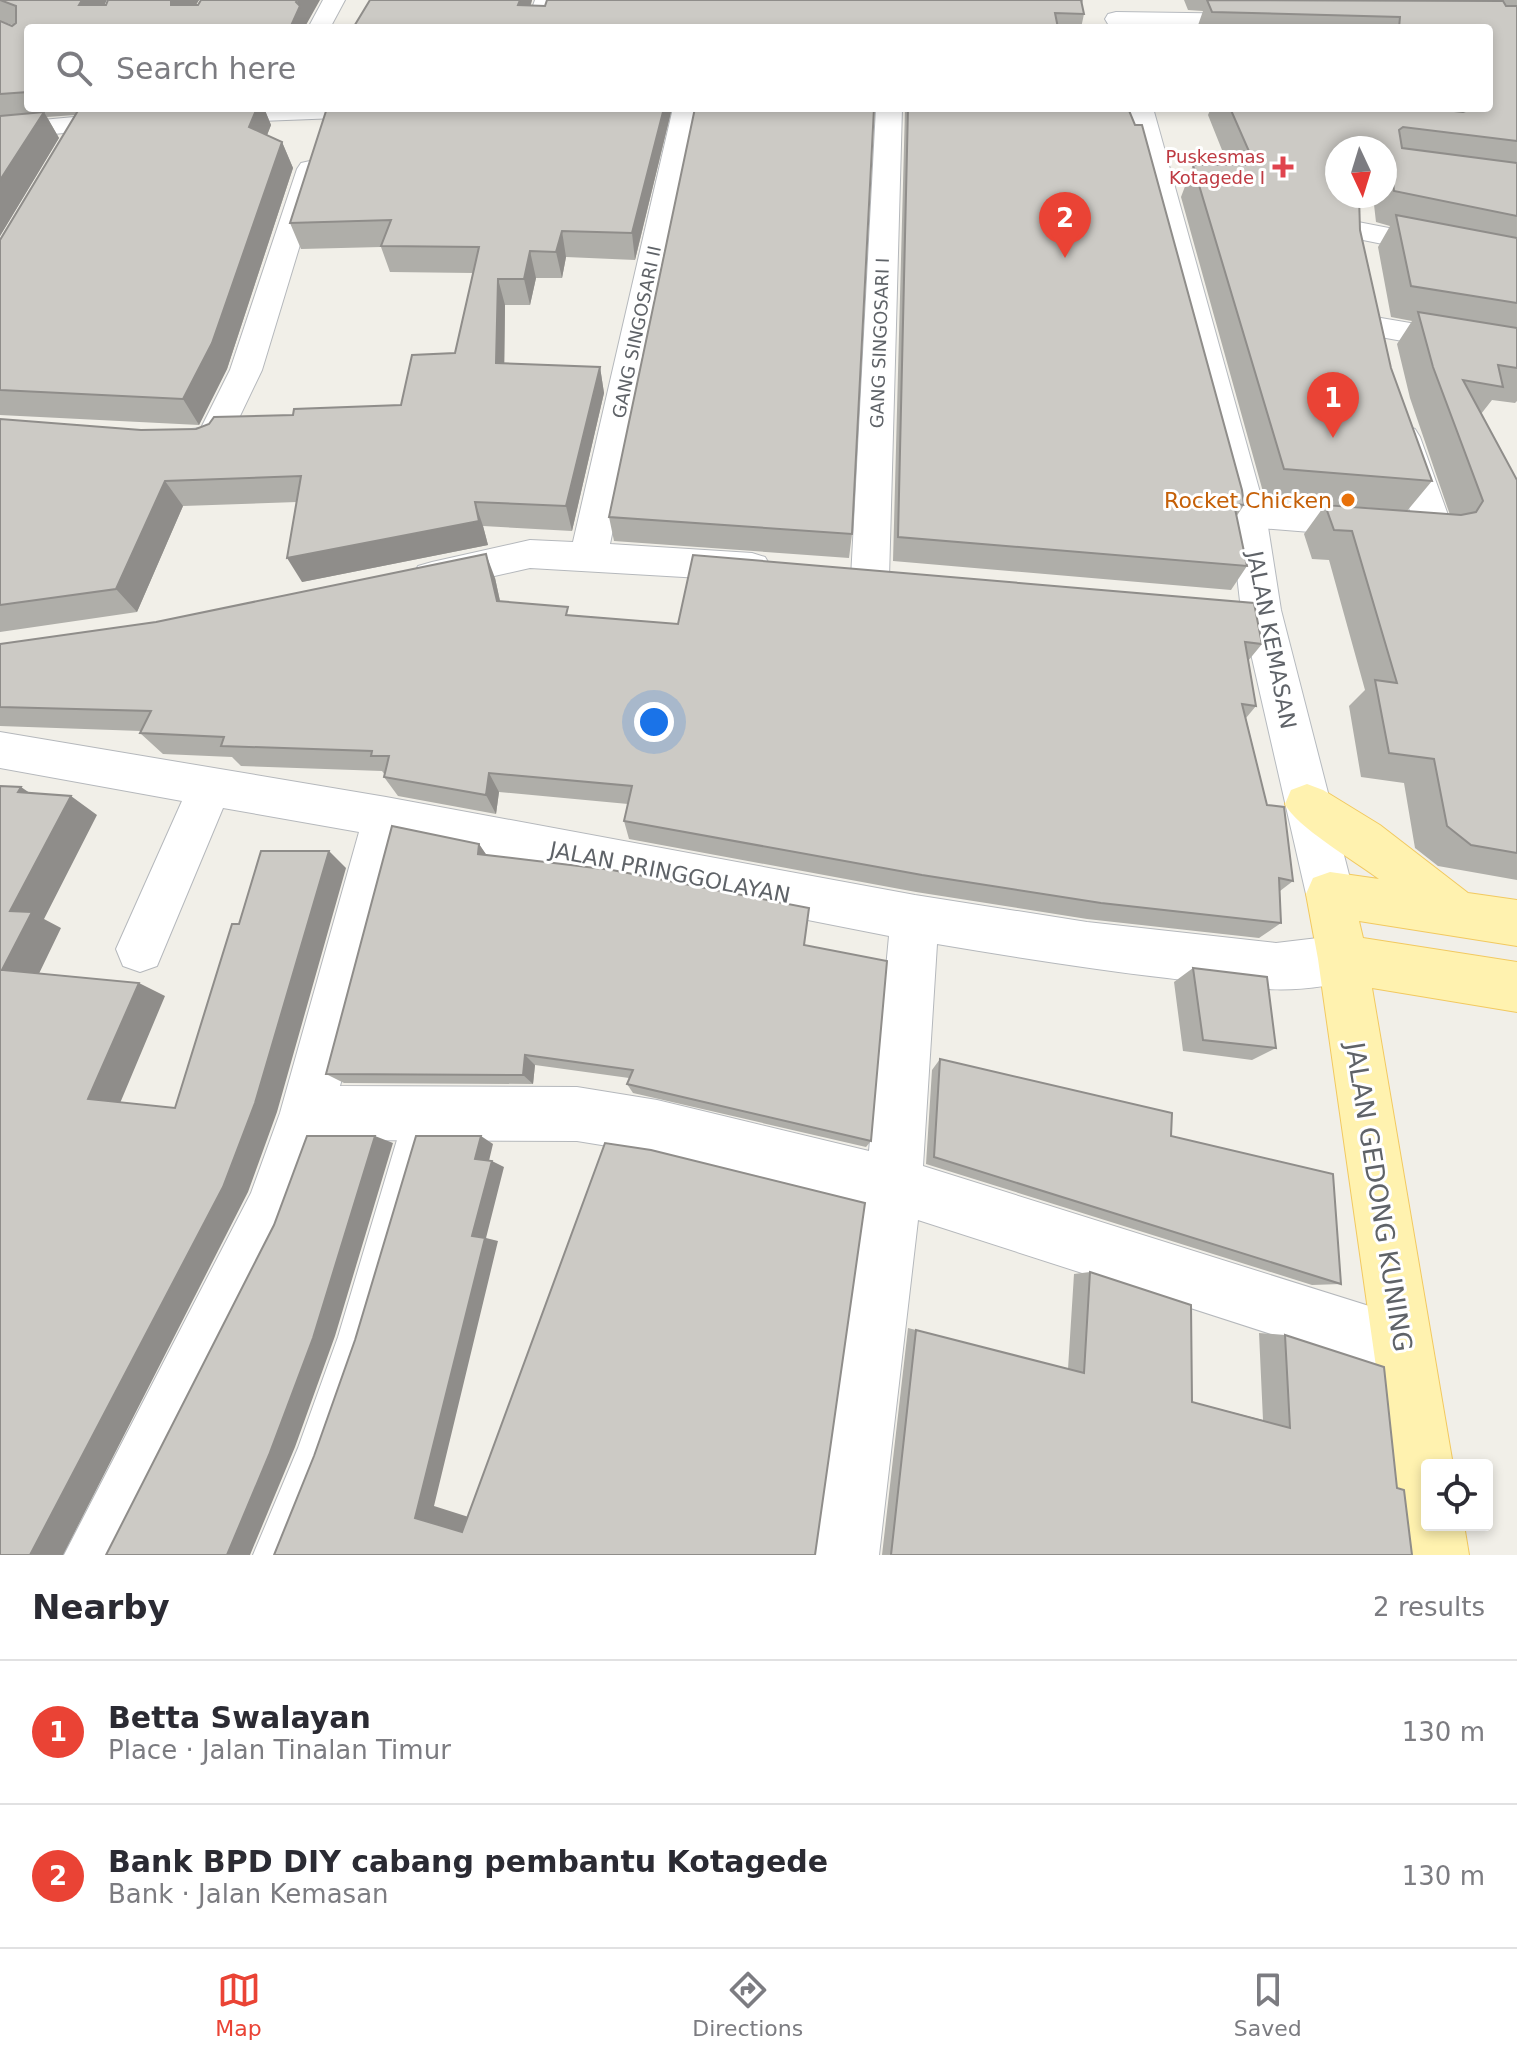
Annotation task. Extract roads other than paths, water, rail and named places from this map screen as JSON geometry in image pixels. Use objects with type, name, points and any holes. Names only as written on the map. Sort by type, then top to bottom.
[{"type":"main road","points":[[1307,804],[1364,840],[1455,912]]},
{"type":"main road","points":[[1330,894],[1517,923]]},
{"type":"main road","name":"JALAN GEDONG KUNING","points":[[1330,894],[1343,959],[1421,1464]]},
{"type":"main road","points":[[1343,959],[1517,987]]},
{"type":"main road","points":[[1432,1531],[1436,1555]]},
{"type":"street","points":[[321,24],[334,0]]},
{"type":"street","points":[[537,24],[546,0]]},
{"type":"street","points":[[1115,16],[1286,22]]},
{"type":"street","points":[[191,116],[229,112]]},
{"type":"street","points":[[143,439],[212,439],[246,370],[319,138],[340,112]]},
{"type":"street","name":"GANG SINGOSARI II","points":[[589,555],[685,112]]},
{"type":"street","name":"GANG SINGOSARI I","points":[[870,578],[889,112]]},
{"type":"street","name":"JALAN KEMASAN","points":[[1141,112],[1248,514],[1245,608],[1307,804],[1330,894]]},
{"type":"street","points":[[0,132],[47,118],[84,124],[144,119]]},
{"type":"street","points":[[68,152],[84,124]]},
{"type":"street","points":[[1357,208],[1359,246],[1517,262]]},
{"type":"street","points":[[1375,328],[1492,346]]},
{"type":"street","points":[[1248,514],[1435,529],[1395,414]]},
{"type":"street","points":[[401,582],[530,554],[589,555],[795,571]]},
{"type":"street","name":"JALAN PRINGGOLAYAN","points":[[0,750],[386,817],[915,918],[1087,945],[1276,967],[1343,959]]},
{"type":"street","points":[[140,949],[210,787]]},
{"type":"street","points":[[97,1555],[274,1207],[307,1113],[386,817]]},
{"type":"street","points":[[846,1555],[894,1185],[915,918]]},
{"type":"street","points":[[307,1113],[577,1114],[657,1127],[894,1185],[1401,1346]]},
{"type":"lane","points":[[272,1555],[308,1475],[397,1204],[421,1113]]},
{"type":"place","name":"Puskesmas Kotagede I","points":[[1283,167]]},
{"type":"place","name":"Bank BPD DIY cabang pembantu Kotagede","points":[[1065,258]]},
{"type":"place","name":"Betta Swalayan","points":[[1333,438]]},
{"type":"place","name":"Rocket Chicken","points":[[1348,500]]}]
